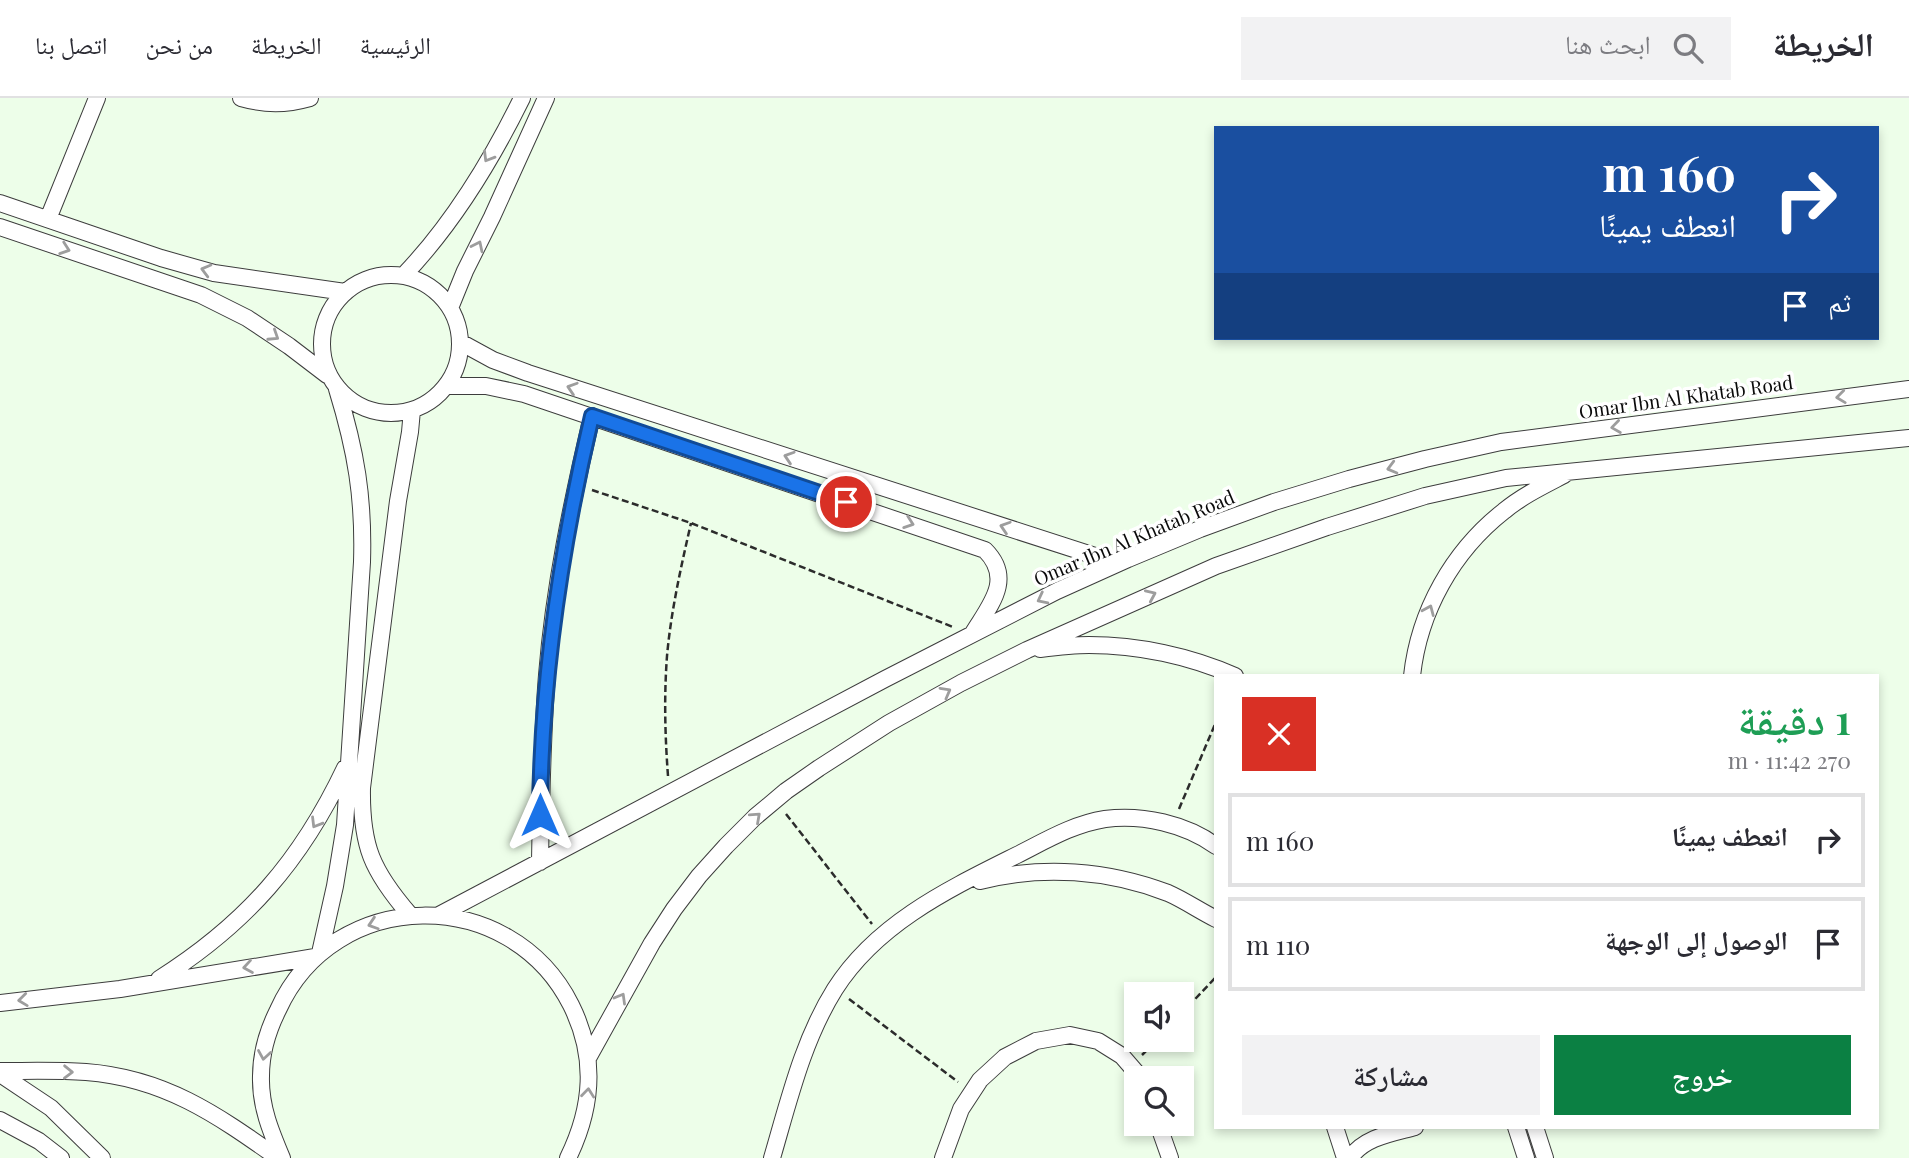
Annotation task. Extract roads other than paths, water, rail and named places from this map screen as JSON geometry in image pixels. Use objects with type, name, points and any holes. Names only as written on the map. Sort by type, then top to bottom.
[{"type":"street","points":[[48,219],[97,98]]},
{"type":"street","points":[[241,98],[267,104],[290,104],[310,98]]},
{"type":"street","points":[[403,276],[424,254],[451,218],[522,98]]},
{"type":"street","points":[[450,308],[546,98]]},
{"type":"street","points":[[0,203],[161,258],[214,272],[345,292]]},
{"type":"street","points":[[0,227],[201,295],[247,318],[328,375]]},
{"type":"street","points":[[317,955],[341,855],[363,527],[356,458],[337,389],[323,361],[322,330],[331,309],[345,292],[373,277],[403,276],[417,280],[430,287],[450,308],[456,319],[460,342],[457,365],[447,386],[431,400],[412,410],[385,414],[359,406],[337,389]]},
{"type":"street","points":[[460,342],[519,370],[1117,563]]},
{"type":"street","points":[[447,386],[476,385],[505,389],[985,550],[998,569],[999,581],[992,602],[972,634]]},
{"type":"street","name":"Omar Ibn Al Khatab Road","points":[[439,915],[1056,591],[1200,529],[1274,502],[1362,476],[1501,442],[1909,389]]},
{"type":"street","points":[[410,915],[377,872],[367,845],[362,816],[362,788],[412,410]]},
{"type":"street","points":[[540,862],[541,767],[547,673],[559,579],[592,416]]},
{"type":"street","points":[[588,1058],[674,909],[726,845],[775,800],[819,768],[889,723],[1027,650],[1216,566],[1327,527],[1438,493],[1506,478],[1909,438]]},
{"type":"street","points":[[1412,674],[1423,625],[1437,592],[1455,562],[1478,534],[1504,510],[1570,471]]},
{"type":"street","points":[[1027,650],[1089,645],[1150,650],[1210,664],[1231,674]]},
{"type":"street","points":[[151,984],[188,961],[222,934],[282,873],[307,839],[348,763]]},
{"type":"street","points":[[772,1158],[813,1030],[836,989],[857,960],[881,935],[947,890],[1072,827],[1105,819],[1139,818],[1173,825],[1214,844]]},
{"type":"street","points":[[947,890],[1002,875],[1059,871],[1115,877],[1169,894],[1214,918]]},
{"type":"street","points":[[280,1158],[266,1121],[261,1076],[268,1032],[286,991],[317,955],[340,939],[362,927],[410,915],[439,915],[475,922],[509,937],[539,960],[563,989],[579,1021],[588,1058],[589,1084],[579,1136],[568,1158]]},
{"type":"street","points":[[0,1003],[120,989],[317,955]]},
{"type":"street","points":[[943,1158],[961,1109],[979,1080],[1005,1057],[1036,1041],[1070,1035],[1098,1041],[1122,1056],[1131,1066]]},
{"type":"street","points":[[0,1072],[85,1072],[124,1078],[162,1089],[198,1104],[280,1158]]},
{"type":"street","points":[[0,1072],[51,1108],[102,1158]]},
{"type":"street","points":[[0,1120],[39,1141],[61,1158]]},
{"type":"street","points":[[1336,1129],[1345,1158]]},
{"type":"street","points":[[1350,1158],[1363,1145],[1374,1139],[1408,1129]]},
{"type":"street","points":[[1517,1129],[1526,1158]]},
{"type":"street","points":[[1536,1129],[1545,1158]]},
{"type":"street","points":[[1162,1136],[1170,1158]]}]
